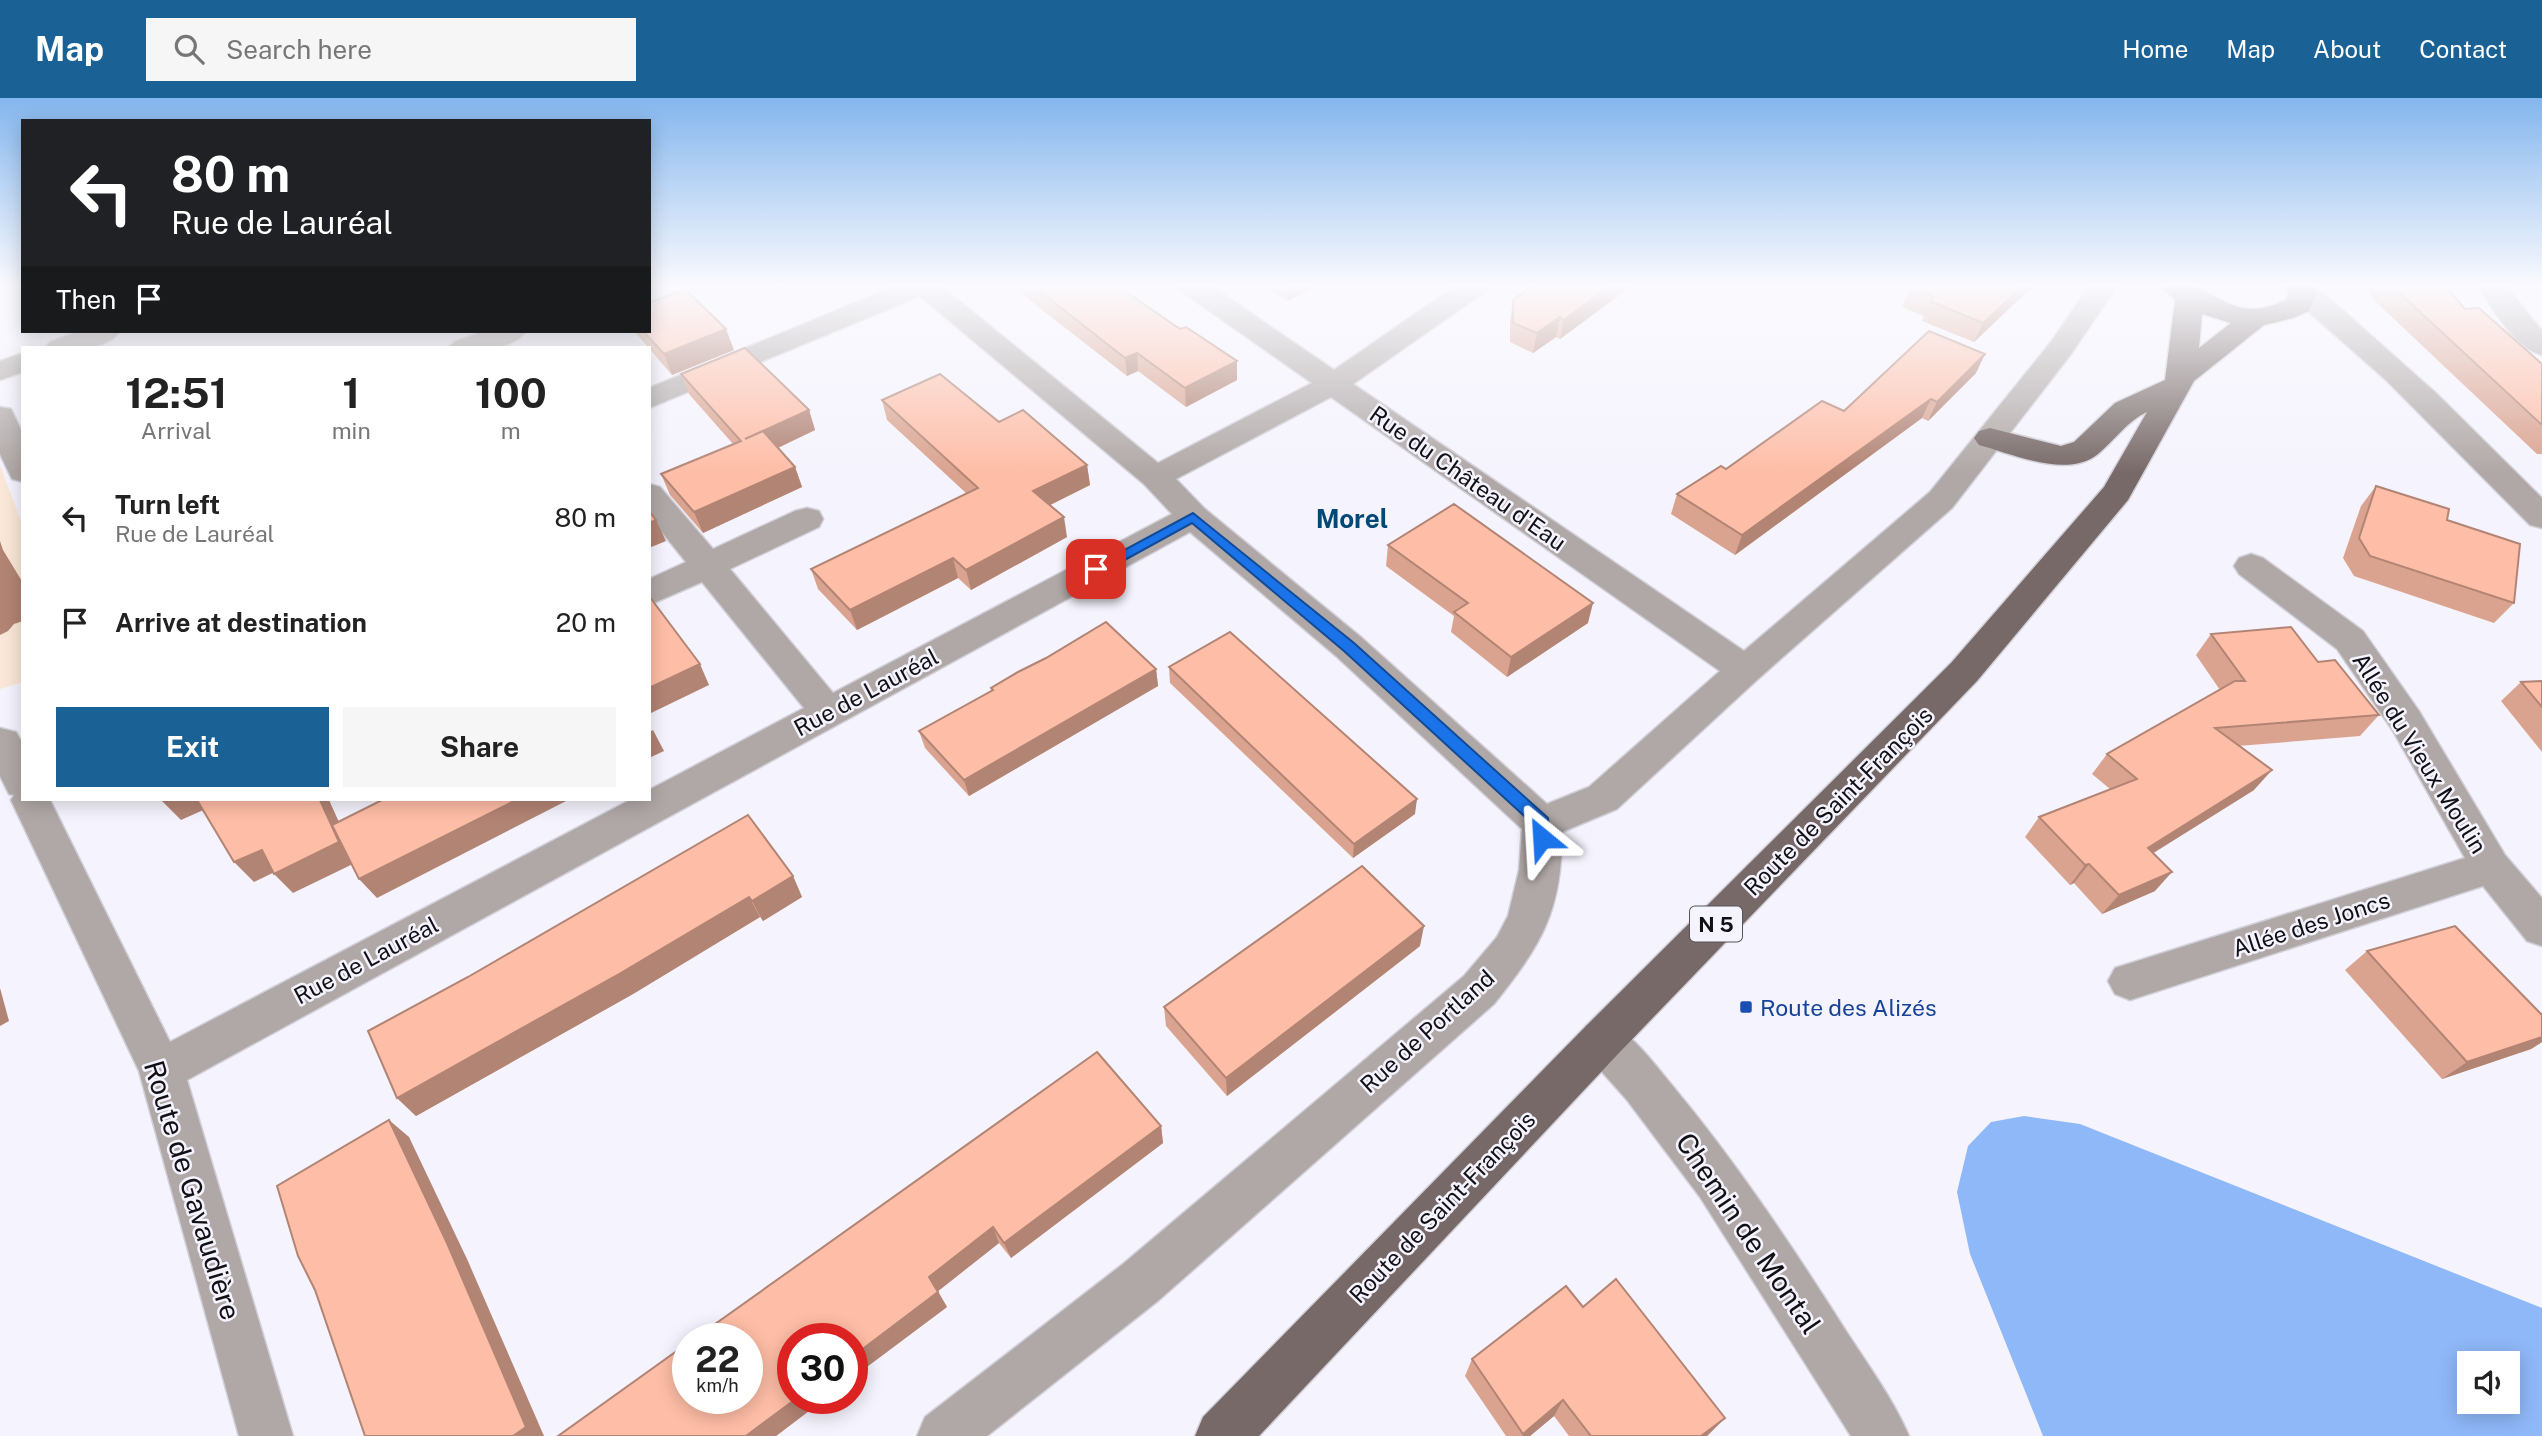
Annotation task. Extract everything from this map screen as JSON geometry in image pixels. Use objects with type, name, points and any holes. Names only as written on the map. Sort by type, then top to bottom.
[{"type":"main road","name":"Route de Saint-François","points":[[2179,381],[2180,347]]},
{"type":"main road","name":"Route de Saint-François","points":[[1222,1436],[1602,1040],[1964,672],[2117,493],[2179,381],[2226,347]]},
{"type":"main road","points":[[1990,438],[2062,456],[2085,449],[2126,410],[2179,381]]},
{"type":"street","points":[[651,398],[773,347]]},
{"type":"street","points":[[998,347],[1155,477],[1193,517],[1349,647],[1542,823],[1603,798],[1745,670],[1941,500],[2061,347]]},
{"type":"street","name":"Rue du Château d'Eau","points":[[1281,347],[1745,670]]},
{"type":"street","points":[[1155,477],[1333,384],[1386,347]]},
{"type":"street","points":[[2368,347],[2542,517]]},
{"type":"street","points":[[0,416],[21,467]]},
{"type":"street","points":[[651,496],[828,712]]},
{"type":"street","name":"Rue de Lauréal","points":[[161,1070],[1193,517]]},
{"type":"street","points":[[651,592],[807,519]]},
{"type":"street","name":"Allée du Vieux Moulin","points":[[2251,566],[2350,640],[2406,721],[2491,867],[2542,928]]},
{"type":"street","points":[[9,738],[21,777]]},
{"type":"street","name":"Route de Gavaudière","points":[[31,801],[161,1070],[266,1436]]},
{"type":"street","name":"Rue de Portland","points":[[944,1436],[1141,1282],[1479,990],[1517,943],[1536,893],[1542,854],[1542,823]]},
{"type":"street","name":"Allée des Joncs","points":[[2130,981],[2491,867]]},
{"type":"street","name":"Chemin de Montal","points":[[1602,1040],[1647,1088],[1719,1180],[1882,1436]]},
{"type":"shaded area","points":[[0,465],[21,522],[21,683],[0,689]]},
{"type":"water","points":[[2024,1116],[2080,1124],[2542,1308],[2542,1436],[2043,1436],[1970,1254],[1957,1192],[1968,1146],[1991,1122]]},
{"type":"building","points":[[658,347],[680,347],[664,354]]},
{"type":"building","points":[[1112,347],[1217,347],[1237,361],[1185,388],[1137,353],[1125,358]]},
{"type":"building","points":[[1912,347],[1969,347],[1985,354],[1937,402],[1931,399],[1742,535],[1677,494],[1721,466],[1726,469],[1822,401],[1844,411]]},
{"type":"building","points":[[2458,347],[2523,347],[2542,364],[2542,425]]},
{"type":"building","points":[[745,348],[809,410],[745,439],[763,431],[795,467],[694,512],[661,474],[741,441],[681,374]]},
{"type":"building","points":[[940,374],[999,422],[1023,410],[1087,465],[1033,491],[1064,517],[966,570],[953,558],[850,610],[811,569],[978,488],[882,400]]},
{"type":"building","points":[[2376,486],[2449,509],[2447,520],[2520,544],[2514,603],[2370,556],[2359,538]]},
{"type":"building","points":[[1454,504],[1593,603],[1511,657],[1454,612],[1468,603],[1388,545]]},
{"type":"building","points":[[651,599],[700,664],[651,687]]},
{"type":"building","points":[[1106,622],[1156,669],[964,780],[919,731],[993,690],[991,688]]},
{"type":"building","points":[[2291,627],[2318,662],[2335,660],[2379,715],[2215,728],[2272,770],[2148,848],[2172,872],[2119,895],[2089,864],[2085,865],[2039,817],[2137,779],[2107,754],[2235,681],[2245,681],[2211,634]]},
{"type":"building","points":[[1230,632],[1417,799],[1354,844],[1169,667]]},
{"type":"building","points":[[2542,681],[2542,707],[2521,682]]},
{"type":"building","points":[[198,801],[320,801],[339,842],[274,874],[262,850],[234,862]]},
{"type":"building","points":[[380,801],[514,801],[359,879],[332,825]]},
{"type":"building","points":[[748,815],[793,876],[752,901],[749,897],[619,974],[397,1098],[368,1031],[468,977]]},
{"type":"building","points":[[1362,866],[1424,926],[1226,1078],[1164,1007]]},
{"type":"building","points":[[2455,926],[2542,1015],[2542,1037],[2467,1062],[2367,951]]},
{"type":"building","points":[[1097,1052],[1161,1126],[1004,1243],[993,1227],[929,1277],[938,1292],[868,1345],[868,1323],[777,1323],[777,1413],[746,1436],[558,1436],[672,1354],[672,1414],[763,1414],[763,1323],[716,1323]]},
{"type":"building","points":[[389,1120],[447,1243],[526,1427],[513,1436],[365,1436],[315,1290],[298,1256],[277,1186]]},
{"type":"building","points":[[1616,1279],[1725,1418],[1701,1436],[1591,1436],[1563,1400],[1523,1434],[1472,1359],[1566,1286],[1583,1307]]},
{"type":"place","name":"Route des Alizés","points":[[1746,1007]]},
{"type":"district","name":"Morel","points":[[1352,518]]},
{"type":"route","points":[[1096,569],[1193,517],[1349,647],[1542,823],[1542,838]]}]
